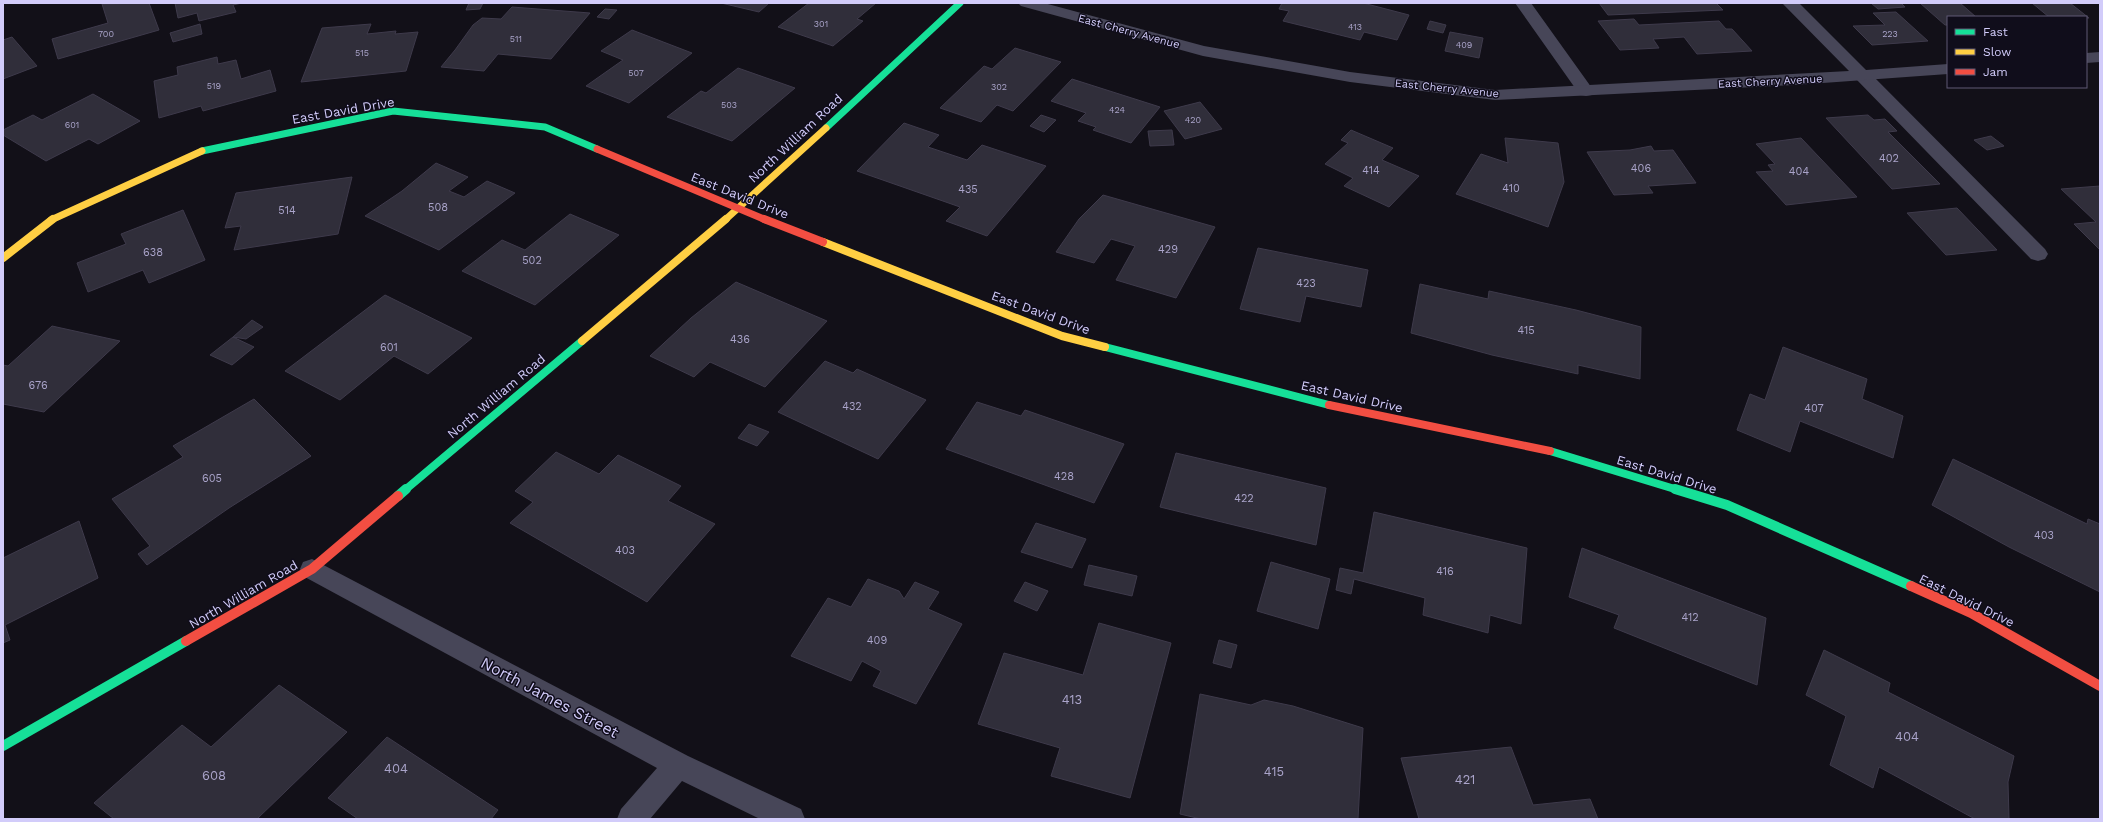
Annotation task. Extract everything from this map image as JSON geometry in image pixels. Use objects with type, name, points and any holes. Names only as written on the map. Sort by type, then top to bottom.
[{"type":"street","name":"North William Road","points":[[3,746],[312,569],[738,209],[960,3]]},
{"type":"street","name":"East Cherry Avenue","points":[[1026,3],[1204,51],[1350,77],[1495,94],[1586,91],[1862,76],[1947,69]]},
{"type":"street","points":[[1523,3],[1586,91]]},
{"type":"street","points":[[1790,3],[2038,254]]},
{"type":"street","points":[[2087,58],[2100,57]]},
{"type":"street","name":"East David Drive","points":[[3,258],[55,217],[195,152],[393,111],[545,127],[738,209],[1062,336],[1344,409],[1532,446],[1727,505],[1971,613],[2100,686]]},
{"type":"street","name":"North James Street","points":[[312,569],[678,765],[792,819]]},
{"type":"street","points":[[631,819],[678,765]]},
{"type":"building","points":[[149,3],[159,30],[58,59],[52,39],[108,23],[102,4]]},
{"type":"building","points":[[175,3],[242,3],[233,5],[236,12],[199,21],[197,13],[178,18]]},
{"type":"building","points":[[469,3],[483,3],[480,9],[466,10]]},
{"type":"building","points":[[721,3],[769,3],[759,12]]},
{"type":"building","points":[[809,3],[876,3],[857,19],[863,21],[833,46],[778,27]]},
{"type":"building","points":[[1282,3],[1363,3],[1409,15],[1397,40],[1364,32],[1360,40],[1283,21],[1289,11],[1279,9]]},
{"type":"building","points":[[1599,3],[1716,3],[1723,10],[1608,15]]},
{"type":"building","points":[[1871,3],[1901,3],[1905,7],[1878,9]]},
{"type":"building","points":[[1920,3],[1960,3],[1975,16],[1947,16],[1947,25],[1945,25]]},
{"type":"building","points":[[2032,3],[2070,3],[2086,16],[2048,16]]},
{"type":"building","points":[[512,7],[590,13],[551,59],[498,54],[484,71],[441,67],[473,25],[482,18],[501,19]]},
{"type":"building","points":[[605,9],[617,10],[609,19],[597,17]]},
{"type":"building","points":[[1896,12],[1928,41],[1872,45],[1853,26],[1885,25],[1873,13]]},
{"type":"building","points":[[1634,19],[1639,25],[1719,21],[1726,29],[1732,29],[1752,51],[1697,54],[1684,37],[1653,39],[1659,48],[1620,50],[1598,21]]},
{"type":"building","points":[[1430,21],[1446,25],[1443,33],[1427,29]]},
{"type":"building","points":[[200,24],[202,34],[173,42],[170,33]]},
{"type":"building","points":[[371,24],[367,34],[396,31],[395,34],[418,32],[406,71],[301,82],[322,28]]},
{"type":"building","points":[[632,30],[692,53],[629,103],[586,86],[623,60],[601,51]]},
{"type":"building","points":[[1450,32],[1483,38],[1479,58],[1445,51]]},
{"type":"building","points":[[12,37],[37,66],[3,79],[3,40]]},
{"type":"building","points":[[1015,48],[1061,62],[1013,111],[997,105],[981,122],[940,108],[984,66],[992,69]]},
{"type":"building","points":[[217,57],[218,64],[236,60],[241,79],[270,70],[276,91],[203,111],[201,106],[159,118],[154,81],[178,75],[177,67]]},
{"type":"building","points":[[738,68],[795,88],[732,141],[667,117],[701,91],[706,93]]},
{"type":"building","points":[[1072,79],[1160,107],[1131,143],[1093,130],[1096,127],[1078,121],[1086,113],[1051,101]]},
{"type":"building","points":[[93,94],[140,121],[98,144],[89,139],[46,161],[3,135],[3,130],[33,115],[42,120]]},
{"type":"building","points":[[1200,102],[1222,129],[1185,139],[1164,111]]},
{"type":"building","points":[[1041,115],[1056,120],[1044,132],[1030,126]]},
{"type":"building","points":[[1868,115],[1874,120],[1885,119],[1897,131],[1888,132],[1940,184],[1892,189],[1826,118]]},
{"type":"building","points":[[904,123],[939,135],[928,147],[967,160],[982,145],[1046,166],[987,236],[946,221],[960,207],[857,171]]},
{"type":"building","points":[[1172,130],[1174,145],[1150,146],[1148,131]]},
{"type":"building","points":[[1351,130],[1393,148],[1382,160],[1419,176],[1389,207],[1344,186],[1353,178],[1325,164],[1348,143],[1341,140]]},
{"type":"building","points":[[1991,136],[2004,146],[1987,150],[1974,140]]},
{"type":"building","points":[[1505,138],[1558,143],[1564,182],[1548,227],[1456,194],[1481,154],[1508,163]]},
{"type":"building","points":[[1801,138],[1857,197],[1786,205],[1756,172],[1773,171],[1768,165],[1775,164],[1756,144]]},
{"type":"building","points":[[1651,146],[1654,151],[1673,150],[1696,183],[1648,186],[1653,193],[1614,195],[1587,152],[1630,150]]},
{"type":"building","points":[[436,163],[468,177],[449,191],[464,197],[487,181],[515,193],[439,250],[365,216],[402,191]]},
{"type":"building","points":[[352,177],[338,234],[234,250],[241,226],[225,228],[236,193]]},
{"type":"building","points":[[2100,186],[2100,250],[2074,224],[2096,222],[2061,189]]},
{"type":"building","points":[[1103,195],[1215,227],[1176,298],[1116,280],[1135,246],[1111,239],[1094,263],[1056,252],[1079,219]]},
{"type":"building","points":[[1957,208],[1997,250],[1946,255],[1907,213]]},
{"type":"building","points":[[183,210],[205,260],[149,283],[143,270],[88,292],[77,263],[126,244],[121,234]]},
{"type":"building","points":[[570,214],[619,235],[535,305],[462,271],[502,240],[525,250]]},
{"type":"building","points":[[1258,248],[1368,270],[1361,307],[1306,296],[1300,322],[1240,309]]},
{"type":"building","points":[[736,282],[827,321],[765,387],[710,362],[694,377],[650,356],[691,318]]},
{"type":"building","points":[[1420,284],[1488,299],[1489,291],[1576,310],[1641,327],[1640,379],[1578,365],[1578,374],[1492,355],[1411,333]]},
{"type":"building","points":[[385,295],[472,338],[428,374],[394,356],[340,400],[285,371]]},
{"type":"building","points":[[252,320],[263,327],[246,339],[233,337]]},
{"type":"building","points":[[52,326],[120,341],[44,412],[3,404],[3,365],[8,366]]},
{"type":"building","points":[[233,337],[254,347],[232,365],[210,355]]},
{"type":"building","points":[[1783,347],[1867,379],[1862,399],[1903,416],[1893,458],[1800,421],[1790,452],[1737,430],[1750,394],[1765,400]]},
{"type":"building","points":[[825,361],[853,373],[857,369],[926,400],[878,459],[778,412]]},
{"type":"building","points":[[254,399],[311,456],[229,508],[147,565],[138,554],[150,546],[112,499],[183,457],[173,446]]},
{"type":"building","points":[[977,402],[1021,416],[1025,410],[1124,444],[1094,503],[946,449]]},
{"type":"building","points":[[749,424],[769,432],[757,446],[738,438]]},
{"type":"building","points":[[556,452],[599,474],[618,455],[681,486],[668,501],[715,524],[647,602],[510,523],[533,502],[515,491]]},
{"type":"building","points":[[1176,453],[1326,488],[1316,545],[1160,507]]},
{"type":"building","points":[[1953,459],[2087,524],[2088,519],[2100,524],[2100,592],[2009,547],[1932,505]]},
{"type":"building","points":[[1374,512],[1527,548],[1521,624],[1490,615],[1488,633],[1423,615],[1425,598],[1354,579],[1351,594],[1336,590],[1340,568],[1363,573]]},
{"type":"building","points":[[79,521],[98,578],[5,625],[10,640],[3,643],[3,558]]},
{"type":"building","points":[[1036,523],[1086,539],[1072,568],[1021,552]]},
{"type":"building","points":[[1582,548],[1766,618],[1757,685],[1614,628],[1619,615],[1569,597]]},
{"type":"building","points":[[1271,562],[1330,579],[1318,629],[1257,611]]},
{"type":"building","points":[[1089,565],[1137,576],[1132,596],[1084,585]]},
{"type":"building","points":[[868,579],[899,591],[904,599],[915,582],[939,592],[928,609],[962,624],[916,704],[873,686],[881,671],[862,661],[851,681],[791,656],[828,598],[851,607]]},
{"type":"building","points":[[1025,582],[1048,591],[1037,611],[1014,601]]},
{"type":"building","points":[[1099,623],[1171,643],[1130,798],[1051,776],[1060,748],[978,724],[1004,653],[1083,675]]},
{"type":"building","points":[[1219,640],[1237,645],[1231,668],[1213,663]]},
{"type":"building","points":[[1824,650],[1890,683],[1888,692],[2014,756],[2008,782],[2009,819],[1975,819],[1879,767],[1873,788],[1830,765],[1846,716],[1806,695]]},
{"type":"building","points":[[279,685],[347,732],[257,819],[114,819],[94,803],[182,725],[211,747]]},
{"type":"building","points":[[1200,694],[1251,705],[1264,700],[1293,706],[1363,728],[1358,819],[1201,819],[1180,814]]},
{"type":"building","points":[[387,737],[498,810],[491,819],[358,819],[328,798]]},
{"type":"building","points":[[1511,747],[1533,805],[1590,799],[1598,819],[1419,819],[1401,758]]},
{"type":"traffic: fast","points":[[826,128],[960,3]]},
{"type":"traffic: fast","points":[[202,151],[393,111],[545,127],[597,149]]},
{"type":"traffic: fast","points":[[398,496],[582,341]]},
{"type":"traffic: fast","points":[[1105,347],[1329,405]]},
{"type":"traffic: fast","points":[[1550,451],[1727,505],[1911,586]]},
{"type":"traffic: fast","points":[[3,746],[186,641]]},
{"type":"traffic: slow","points":[[582,341],[738,209],[826,128]]},
{"type":"traffic: slow","points":[[3,258],[55,217],[202,151]]},
{"type":"traffic: slow","points":[[823,242],[1062,336],[1105,347]]},
{"type":"traffic: jam","points":[[597,149],[738,209],[823,242]]},
{"type":"traffic: jam","points":[[1329,405],[1532,446],[1550,451]]},
{"type":"traffic: jam","points":[[186,641],[312,569],[398,496]]},
{"type":"traffic: jam","points":[[1911,586],[1971,613],[2100,686]]}]
